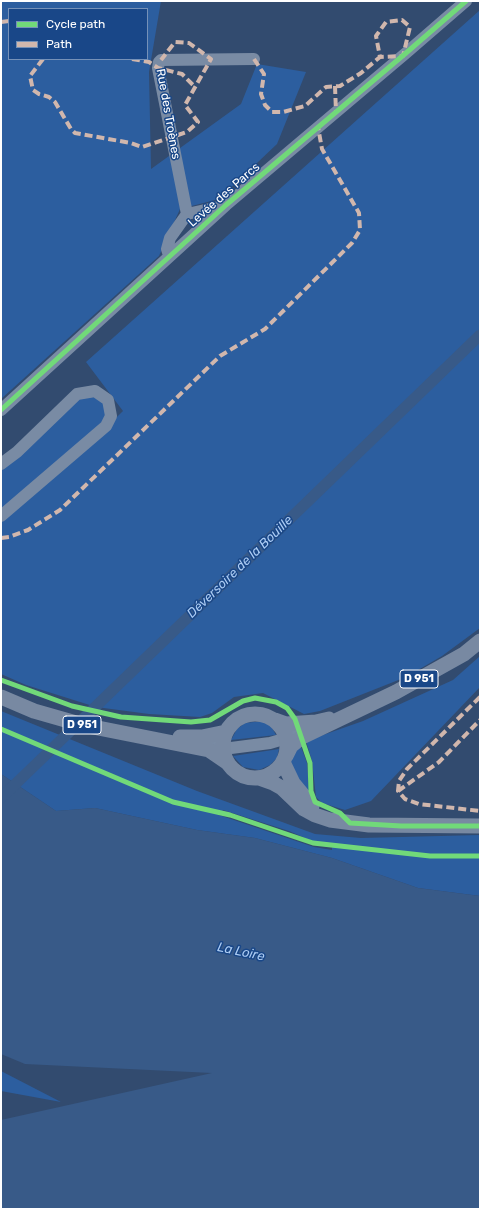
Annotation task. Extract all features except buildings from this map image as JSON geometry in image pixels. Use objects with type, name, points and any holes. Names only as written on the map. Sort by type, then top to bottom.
[{"type":"main road","name":"D 951","points":[[285,759],[291,746],[302,737],[396,692],[464,654],[480,641]]},
{"type":"main road","name":"D 951","points":[[1,697],[34,711],[83,725],[209,750],[228,763]]},
{"type":"main road","name":"D 951","points":[[275,720],[286,724],[316,722],[355,712]]},
{"type":"main road","points":[[330,820],[313,808],[300,794],[285,759],[287,739],[284,730],[275,720],[260,714],[244,715],[233,722],[226,732],[224,748],[224,753],[228,763],[241,775],[259,778],[282,788],[304,809],[315,816],[330,820],[369,825],[480,826]]},
{"type":"main road","name":"D 951","points":[[131,734],[202,737],[226,732]]},
{"type":"main road","points":[[259,778],[273,773],[285,759]]},
{"type":"street","name":"Levée des Parcs","points":[[1,410],[224,206],[403,56],[466,1]]},
{"type":"street","name":"Rue des Troènes","points":[[187,214],[158,68],[159,62],[161,60],[254,58]]},
{"type":"street","points":[[170,255],[166,249],[170,238],[187,214],[224,206]]},
{"type":"street","points":[[1,464],[17,452],[77,394],[95,391],[108,400],[110,416],[106,426],[1,516]]},
{"type":"street","points":[[131,734],[224,748],[270,743],[287,739],[355,712]]},
{"type":"shaded area","points":[[1,1],[161,1],[149,72],[151,169],[241,104],[257,64],[306,72],[277,144],[219,199],[180,209],[159,256],[1,399]]},
{"type":"shaded area","points":[[480,10],[480,628],[442,656],[406,677],[320,711],[304,714],[263,693],[234,697],[212,713],[200,717],[149,714],[96,707],[26,685],[1,674],[1,521],[68,465],[123,411],[86,362]]},
{"type":"shaded area","points":[[87,395],[104,401],[106,419],[1,512],[1,468],[70,404]]},
{"type":"shaded area","points":[[480,656],[480,687],[371,801],[345,810],[322,803],[316,797],[312,761],[306,741],[363,721],[453,680]]},
{"type":"shaded area","points":[[1,711],[197,791],[315,834],[361,838],[480,835],[480,896],[418,888],[332,858],[255,838],[197,830],[95,808],[56,811],[1,774]],"holes":[[[223,810],[289,831],[312,841],[332,844],[332,850],[314,847],[219,815]]]},
{"type":"shaded area","points":[[263,722],[271,726],[276,735],[231,740],[237,729],[245,723]]},
{"type":"shaded area","points":[[300,744],[307,763],[310,798],[290,765],[293,752]]},
{"type":"shaded area","points":[[279,749],[277,758],[270,765],[259,770],[243,767],[233,756]]},
{"type":"shaded area","points":[[1,1071],[61,1102],[1,1091]]},
{"type":"water","name":"La Loire","points":[[1,774],[56,811],[95,808],[197,830],[255,838],[332,858],[418,888],[480,896],[480,1209],[1,1209],[1,1120],[212,1073],[25,1064],[1,1054]]},
{"type":"waterway","name":"Déversoire de la Bouille","points":[[1,798],[480,335]]},
{"type":"marked path","points":[[254,59],[264,74],[261,94],[265,105],[272,112],[283,112],[305,106],[326,87],[340,86],[361,73],[380,57],[376,36],[386,22],[402,20],[410,27],[403,56],[380,57]]},
{"type":"marked path","points":[[1,22],[8,21]]},
{"type":"marked path","points":[[42,60],[30,76],[33,90],[39,94],[49,97],[55,102],[75,133],[131,143],[142,147],[187,132],[198,122],[185,105],[211,59],[189,43],[175,42],[161,60]]},
{"type":"marked path","points":[[138,60],[149,62],[158,68],[182,74],[195,87]]},
{"type":"marked path","points":[[335,86],[336,112]]},
{"type":"marked path","points":[[1,538],[9,537],[28,530],[60,510],[220,356],[265,329],[352,243],[360,230],[359,213],[322,149],[318,127]]},
{"type":"marked path","points":[[480,697],[407,769],[399,781],[398,791],[405,799],[419,804],[480,811]]},
{"type":"marked path","points":[[398,791],[439,762],[480,720]]},
{"type":"cycle path","points":[[1,410],[226,205],[466,1]]},
{"type":"cycle path","points":[[1,680],[72,706],[121,717],[191,722],[210,720],[243,701],[255,698],[276,702],[287,708],[295,719],[310,763],[311,791],[315,802],[340,813],[350,823],[401,826],[480,826]]},
{"type":"cycle path","points":[[1,729],[173,802],[230,815],[313,843],[430,856],[480,856]]}]
